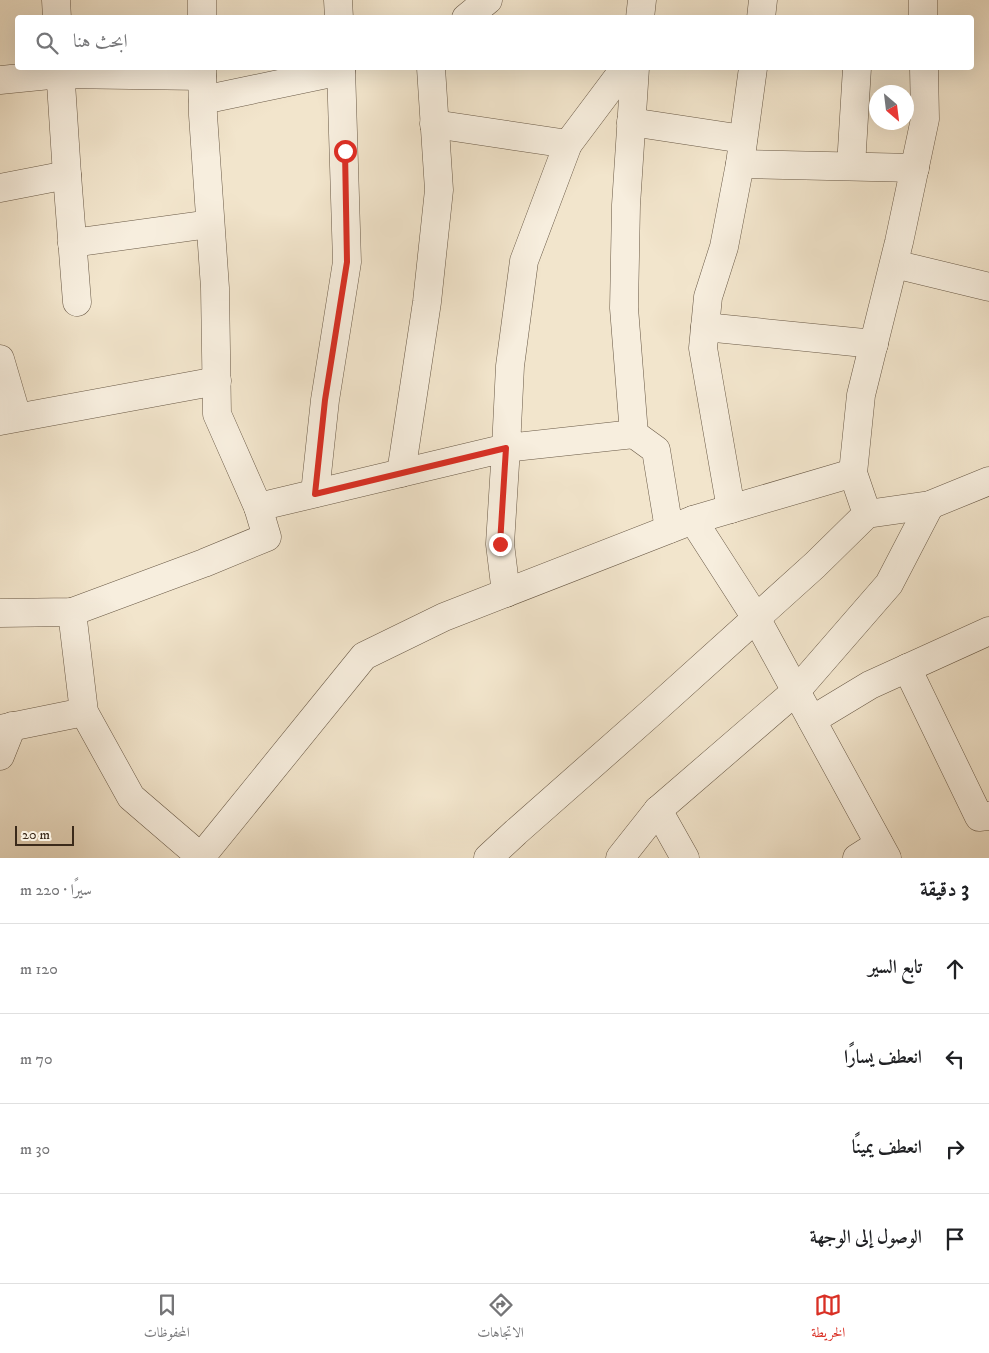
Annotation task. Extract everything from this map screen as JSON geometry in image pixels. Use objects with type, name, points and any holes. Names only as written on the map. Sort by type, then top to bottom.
[{"type":"street","points":[[56,0],[57,15]]},
{"type":"street","points":[[202,0],[202,15]]},
{"type":"street","points":[[338,0],[339,15]]},
{"type":"street","points":[[470,15],[488,0]]},
{"type":"street","points":[[640,15],[642,0]]},
{"type":"street","points":[[760,15],[763,0]]},
{"type":"street","points":[[923,0],[923,15]]},
{"type":"street","points":[[0,80],[60,71],[202,81],[329,70]]},
{"type":"street","points":[[315,494],[325,400],[347,262],[341,70]]},
{"type":"street","points":[[401,473],[426,302],[439,190],[431,70]]},
{"type":"street","points":[[506,593],[500,544],[510,366],[524,262],[568,144],[623,70]]},
{"type":"street","points":[[634,434],[624,308],[626,205],[635,70]]},
{"type":"street","points":[[731,508],[703,348],[708,297],[724,247],[753,70]]},
{"type":"street","points":[[851,166],[857,70]]},
{"type":"street","points":[[867,514],[853,473],[861,395],[894,264],[925,119],[924,70]]},
{"type":"street","points":[[60,71],[77,302]]},
{"type":"street","points":[[2,607],[72,612],[204,563],[267,537],[258,507],[217,414],[214,288],[202,81]]},
{"type":"street","points":[[631,122],[741,151],[851,166],[915,168]]},
{"type":"street","points":[[434,124],[568,144]]},
{"type":"street","points":[[0,188],[67,175]]},
{"type":"street","points":[[72,243],[210,224]]},
{"type":"street","points":[[894,264],[989,287]]},
{"type":"street","points":[[705,327],[874,344]]},
{"type":"street","points":[[0,359],[9,419],[216,381]]},
{"type":"street","points":[[258,507],[506,448],[634,434],[656,450],[681,525],[756,618],[812,720],[874,853]]},
{"type":"street","points":[[72,612],[84,712],[130,797],[201,857],[364,656],[444,617],[681,525],[731,508],[853,473]]},
{"type":"street","points":[[488,858],[815,565],[867,514],[930,505],[989,481]]},
{"type":"street","points":[[620,858],[658,810],[796,690],[889,584],[930,505]]},
{"type":"street","points":[[812,720],[870,685],[989,631]]},
{"type":"street","points":[[907,668],[979,817],[989,816]]},
{"type":"street","points":[[0,756],[6,727],[84,712]]},
{"type":"street","points":[[658,810],[686,858]]},
{"type":"route","points":[[345,151],[347,262],[325,400],[315,494],[506,448],[500,544]]}]
